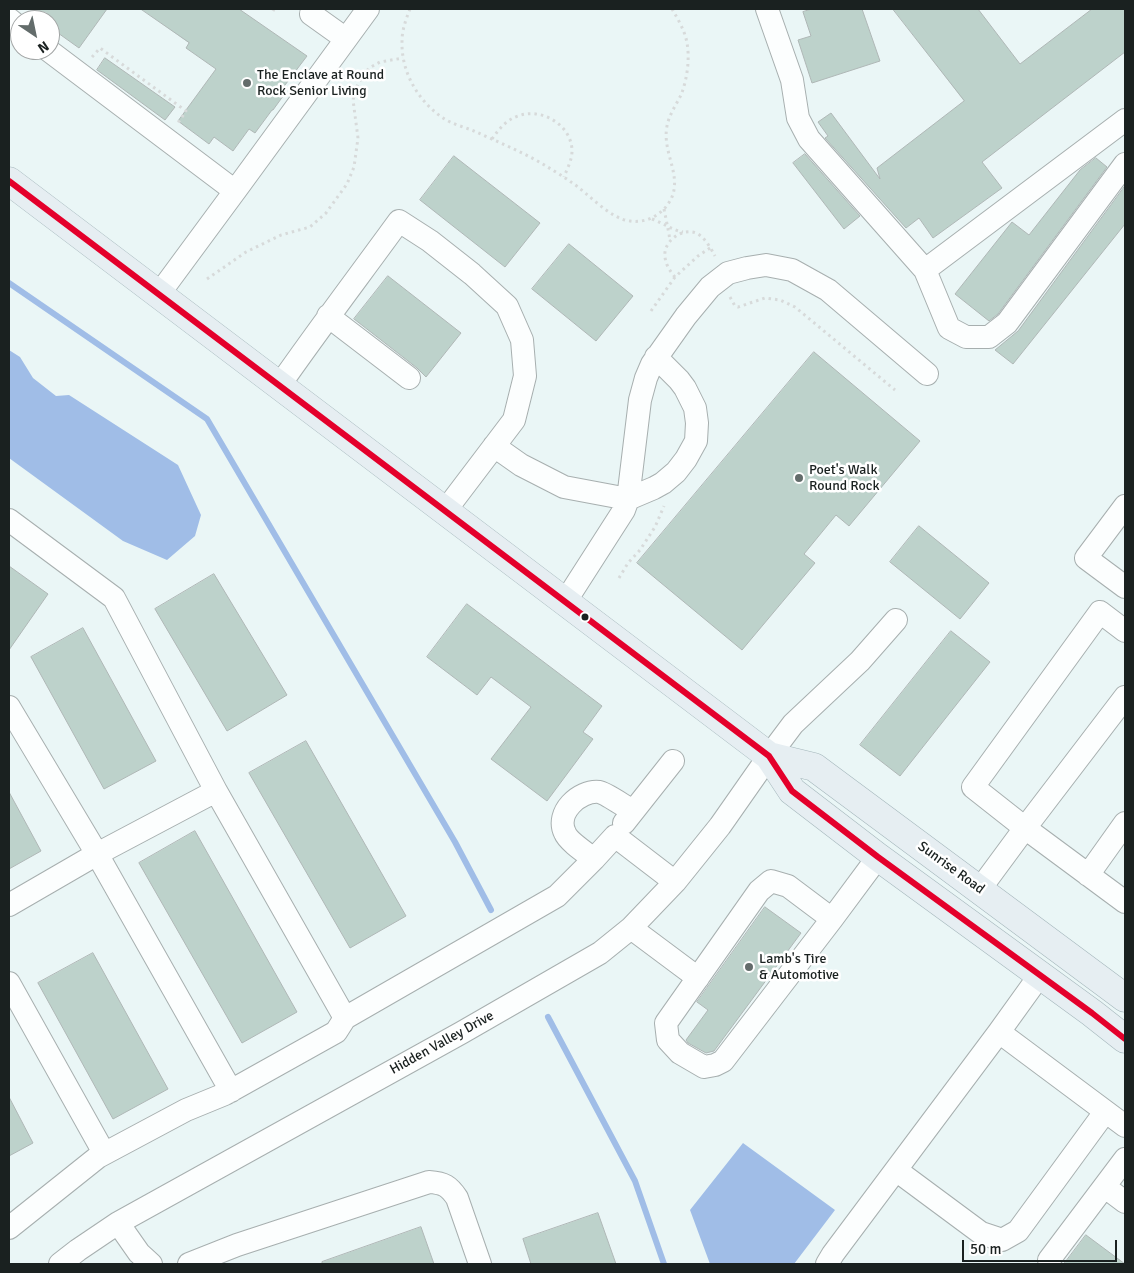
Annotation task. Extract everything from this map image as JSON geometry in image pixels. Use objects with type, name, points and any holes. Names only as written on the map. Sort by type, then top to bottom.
[{"type":"main road","name":"Sunrise Road","points":[[9,181],[769,756],[792,791],[1125,1039]]},
{"type":"main road","name":"Sunrise Road","points":[[769,756],[814,767],[1125,998]]},
{"type":"street","points":[[159,294],[368,9]]},
{"type":"street","points":[[767,9],[792,80],[798,118],[809,139],[925,270],[949,328],[966,337],[989,337],[1007,323],[1125,164]]},
{"type":"street","points":[[311,14],[346,39]]},
{"type":"street","points":[[60,59],[235,191]]},
{"type":"street","points":[[925,270],[1125,120]]},
{"type":"street","points":[[279,386],[328,316],[399,221],[430,241],[472,274],[507,306],[522,340],[525,376],[514,420],[445,511]]},
{"type":"street","points":[[565,602],[624,510],[628,499],[640,400],[652,364],[686,316],[710,287],[728,273],[766,265],[792,270],[828,290],[927,374]]},
{"type":"street","points":[[328,316],[409,378]]},
{"type":"street","points":[[494,446],[521,465],[564,487],[628,499],[654,488],[676,472],[686,459],[696,441],[697,423],[695,408],[685,388],[656,358]]},
{"type":"street","points":[[1125,506],[1086,558],[1125,587]]},
{"type":"street","points":[[9,520],[114,598],[216,791],[344,1018]]},
{"type":"street","points":[[1121,620],[1100,612],[973,787],[1125,902]]},
{"type":"street","name":"Hidden Valley Drive","points":[[60,1264],[118,1223],[600,953],[631,928],[674,882],[720,826],[794,724],[860,661],[896,620]]},
{"type":"street","points":[[980,889],[1125,697]]},
{"type":"street","points":[[9,707],[96,854],[231,1090]]},
{"type":"street","points":[[9,1228],[98,1156],[186,1110],[231,1090],[336,1032],[344,1018],[557,896],[615,836],[673,761]]},
{"type":"street","points":[[9,905],[96,854],[216,791]]},
{"type":"street","points":[[594,859],[565,834],[563,821],[570,805],[578,797],[589,792],[601,792],[633,812]]},
{"type":"street","points":[[1088,875],[1125,823]]},
{"type":"street","points":[[615,836],[674,882]]},
{"type":"street","points":[[832,919],[788,886],[771,881],[759,890],[666,1023],[668,1040],[680,1053],[704,1066],[715,1065],[723,1061],[832,919],[878,856]]},
{"type":"street","points":[[631,928],[698,978]]},
{"type":"street","points":[[835,1261],[896,1170],[1040,975]]},
{"type":"street","points":[[9,983],[104,1153]]},
{"type":"street","points":[[999,1032],[1125,1126]]},
{"type":"street","points":[[896,1170],[981,1233],[1002,1240],[1018,1231],[1105,1112]]},
{"type":"street","points":[[1049,1260],[1125,1159]]},
{"type":"street","points":[[189,1264],[237,1246],[429,1182],[446,1185],[457,1198],[480,1264]]},
{"type":"street","points":[[1105,1186],[1125,1202]]},
{"type":"street","points":[[118,1223],[139,1253],[151,1264]]},
{"type":"path","points":[[410,9],[405,22],[402,41],[403,58],[408,75],[416,91],[430,106],[444,118],[539,162],[572,182],[616,217],[629,221],[652,218],[664,209],[674,192],[675,182],[666,136],[667,125],[686,79],[688,61],[687,43],[672,9]]},
{"type":"path","points":[[89,61],[100,48],[186,111],[176,125],[183,130]]},
{"type":"path","points":[[207,279],[246,252],[281,235],[310,227],[326,213],[347,184],[354,167],[358,138],[353,100],[356,88],[369,68],[380,62],[403,58]]},
{"type":"path","points":[[492,139],[504,124],[519,115],[530,114],[554,120],[562,126],[570,138],[572,151],[564,177]]},
{"type":"path","points":[[664,209],[670,241]]},
{"type":"path","points":[[650,311],[675,277],[710,248],[699,235],[691,232],[675,231],[652,218]]},
{"type":"path","points":[[675,277],[669,270],[665,259],[665,250],[670,241],[684,233]]},
{"type":"path","points":[[728,293],[735,306],[738,307],[765,298],[780,300],[795,307],[895,390]]},
{"type":"water","points":[[9,350],[20,357],[33,378],[56,396],[69,395],[178,465],[201,515],[195,536],[167,560],[123,541],[9,458]]},
{"type":"water","points":[[743,1143],[835,1210],[794,1264],[710,1264],[690,1210]]},
{"type":"building","points":[[34,9],[107,9],[79,48],[60,34],[60,10]]},
{"type":"building","name":"The Enclave at Round Rock Senior Living","points":[[141,9],[239,9],[307,56],[282,89],[286,92],[273,110],[255,133],[249,129],[233,151],[214,137],[209,144],[178,121],[216,69],[186,48],[189,43]]},
{"type":"building","points":[[812,9],[862,9],[880,61],[812,83],[798,40],[811,36],[803,12]]},
{"type":"building","points":[[893,9],[978,9],[1020,64],[1092,9],[1125,9],[1125,52],[982,162],[1002,188],[933,238],[919,218],[906,228],[825,138],[828,136],[818,122],[831,113],[880,179],[877,168],[964,101]]},
{"type":"building","points":[[105,58],[175,107],[165,120],[97,70]]},
{"type":"building","points":[[805,154],[860,216],[844,229],[793,163]]},
{"type":"building","points":[[454,156],[540,223],[505,267],[420,200]]},
{"type":"building","points":[[1096,158],[1107,167],[998,314],[989,321],[955,294],[1012,222],[1029,235],[1080,170]]},
{"type":"building","points":[[1125,186],[1125,224],[1013,364],[995,350],[1018,331]]},
{"type":"building","points":[[569,244],[633,296],[596,341],[532,289]]},
{"type":"building","points":[[388,276],[461,333],[426,377],[354,319]]},
{"type":"building","name":"Poet's Walk Round Rock","points":[[814,352],[920,441],[849,526],[836,515],[804,554],[815,563],[742,650],[637,563]]},
{"type":"building","points":[[919,526],[989,583],[960,619],[890,562]]},
{"type":"building","points":[[9,566],[48,594],[9,650]]},
{"type":"building","points":[[214,574],[287,695],[227,731],[155,609]]},
{"type":"building","points":[[467,604],[602,706],[583,732],[593,739],[547,801],[491,759],[531,707],[491,677],[477,695],[427,657]]},
{"type":"building","points":[[83,628],[156,761],[104,789],[31,657]]},
{"type":"building","points":[[951,631],[990,662],[900,776],[860,745]]},
{"type":"building","points":[[306,741],[406,916],[350,948],[249,773]]},
{"type":"building","points":[[9,792],[41,851],[9,869]]},
{"type":"building","points":[[195,831],[297,1012],[242,1043],[139,863]]},
{"type":"building","name":"Lamb's Tire & Automotive","points":[[765,907],[801,933],[714,1051],[706,1053],[686,1040],[708,1010],[697,1002]]},
{"type":"building","points":[[93,953],[168,1089],[113,1119],[38,983]]},
{"type":"building","points":[[9,1097],[33,1143],[9,1156]]},
{"type":"building","points":[[598,1213],[616,1264],[531,1264],[523,1239]]},
{"type":"building","points":[[421,1227],[434,1264],[322,1264],[322,1262]]},
{"type":"building","points":[[1086,1235],[1125,1264],[1064,1264]]},
{"type":"waterway","points":[[9,283],[207,419],[455,842],[491,910]]},
{"type":"waterway","points":[[548,1017],[635,1181],[664,1264]]},
{"type":"transit line","name":"50","points":[[9,181],[769,756],[792,791],[878,857],[1125,1039]]},
{"type":"place","name":"The Enclave at Round Rock Senior Living","points":[[247,83]]},
{"type":"place","name":"Poet's Walk Round Rock","points":[[799,478]]},
{"type":"place","name":"Lamb's Tire & Automotive","points":[[749,967]]}]
